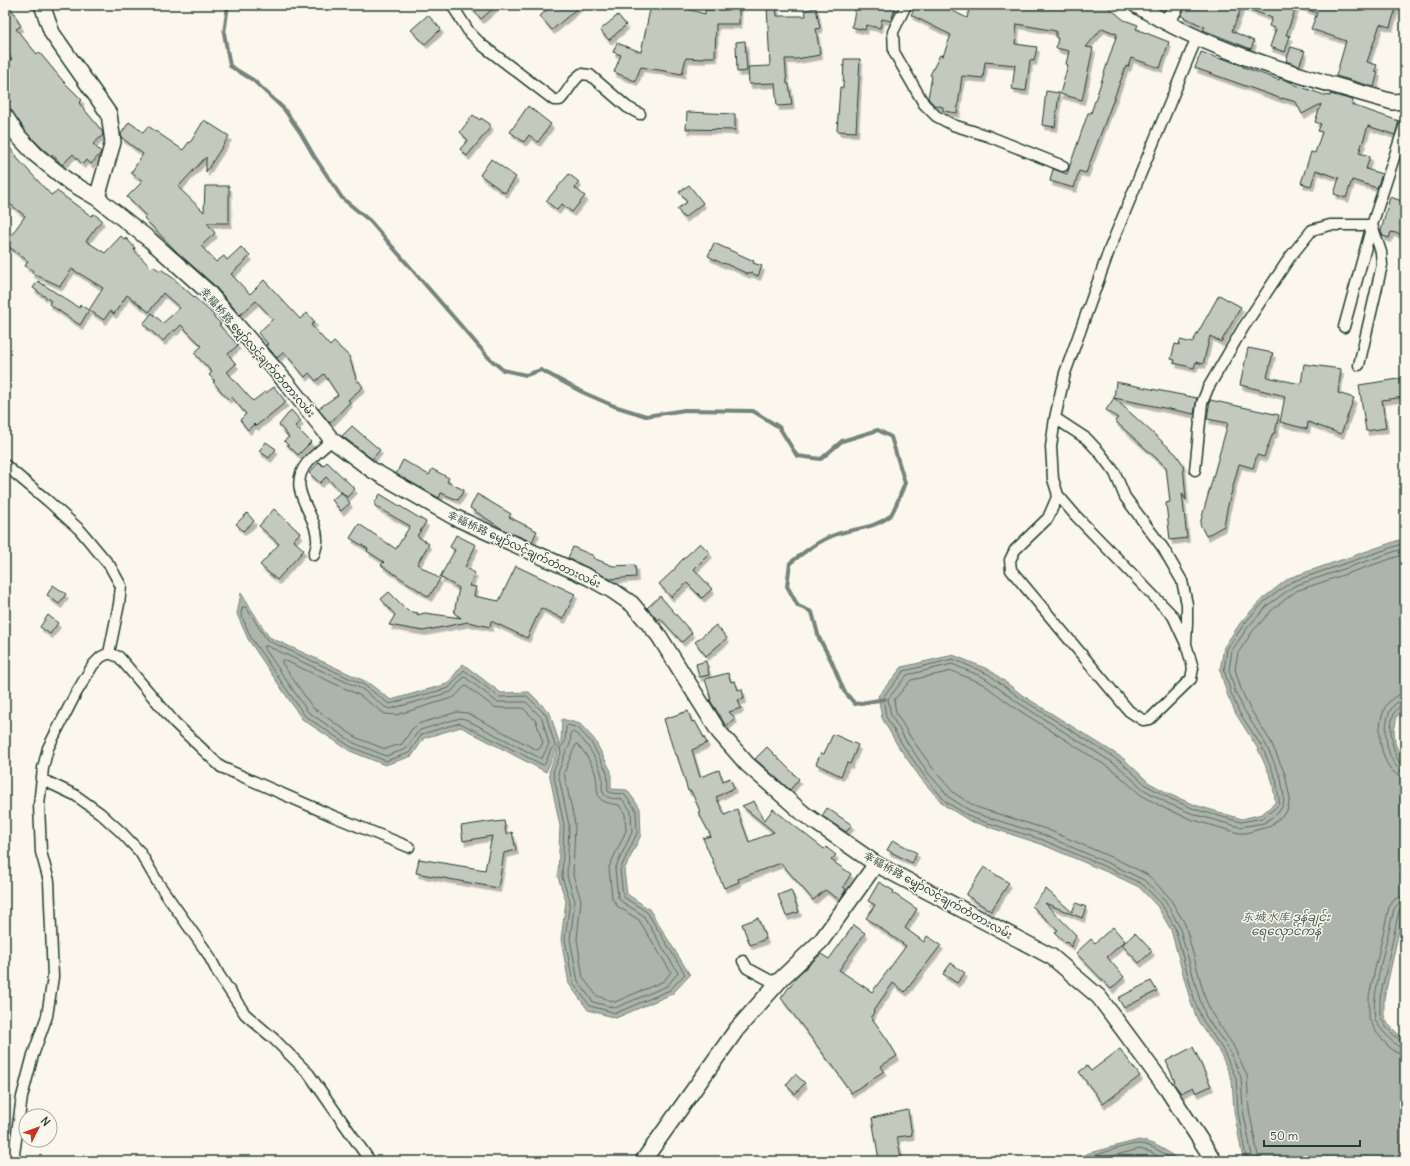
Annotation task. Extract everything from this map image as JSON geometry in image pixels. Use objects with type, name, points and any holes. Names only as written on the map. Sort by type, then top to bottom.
[{"type":"main road","points":[[42,5],[52,33],[109,114],[114,142],[97,198]]},
{"type":"main road","points":[[1136,5],[1197,37],[1260,63],[1393,102],[1405,101]]},
{"type":"main road","points":[[1168,22],[1177,5]]},
{"type":"main road","name":"幸福桥路 မျှော်လင့်ချက်တံတားလမ်း","points":[[5,116],[19,137],[36,155],[68,181],[97,198],[150,240],[207,291],[285,381],[332,440],[372,470],[454,517],[588,577],[614,591],[632,604],[659,636],[719,732],[747,764],[804,814],[876,864],[1052,957],[1099,997],[1167,1089],[1214,1161]]},
{"type":"main road","points":[[643,1161],[737,1029],[782,978],[821,941],[876,864]]},
{"type":"street","points":[[452,5],[469,32],[482,45],[554,100],[560,100],[575,79],[581,74],[590,75],[627,107],[640,114]]},
{"type":"street","points":[[906,5],[893,32],[894,52],[924,104],[936,116],[953,125],[988,136],[1063,166]]},
{"type":"street","points":[[1058,494],[1048,518],[1015,550],[1010,560],[1011,570],[1129,711],[1143,720],[1150,718],[1191,680],[1193,668],[1186,644],[1173,616],[1076,516],[1058,494],[1053,479],[1051,447],[1055,418],[1065,373],[1110,248],[1197,37]]},
{"type":"street","points":[[1344,327],[1372,226],[1405,124]]},
{"type":"street","points":[[1195,470],[1202,403],[1208,388],[1243,328],[1290,257],[1312,230],[1330,225],[1372,226]]},
{"type":"street","points":[[1359,365],[1382,265],[1381,252],[1372,226]]},
{"type":"street","points":[[1055,418],[1086,439],[1100,453],[1115,473],[1125,497],[1163,548],[1182,581],[1187,604],[1186,644]]},
{"type":"street","points":[[314,555],[317,539],[312,521],[301,495],[299,479],[306,464],[332,440]]},
{"type":"street","points":[[5,465],[80,530],[110,566],[121,586],[119,604],[109,653],[93,665],[75,695],[48,748],[41,779],[38,805],[41,852],[49,881],[53,977],[47,1016],[33,1055],[22,1097],[13,1161]]},
{"type":"street","points":[[109,653],[119,657],[175,723],[222,767],[332,816],[409,847]]},
{"type":"street","points":[[41,779],[75,795],[100,813],[140,852],[158,883],[208,954],[219,975],[245,1014],[274,1039],[309,1074],[370,1161]]},
{"type":"street","points":[[743,962],[747,968],[771,981],[782,978]]},
{"type":"water","name":"东城水库 ဒွန်ချင်း ရေလှောင်ကန်","points":[[1405,538],[1405,707],[1397,716],[1394,731],[1395,743],[1405,767],[1405,903],[1384,999],[1384,1016],[1388,1024],[1405,1041],[1405,1161],[1245,1161],[1242,1154],[1234,1111],[1232,1080],[1220,1052],[1198,1021],[1191,1003],[1171,930],[1157,906],[1139,887],[1114,875],[1041,844],[970,821],[944,805],[922,780],[898,746],[882,718],[878,696],[902,667],[953,655],[990,670],[1022,695],[1124,759],[1148,782],[1173,796],[1198,806],[1242,819],[1262,814],[1275,803],[1272,780],[1258,749],[1236,714],[1227,694],[1220,670],[1224,647],[1241,622],[1262,599],[1289,578]]},
{"type":"water","points":[[241,593],[269,637],[367,682],[391,700],[447,684],[463,664],[501,693],[529,692],[550,713],[559,743],[546,772],[461,727],[424,738],[412,756],[385,765],[350,751],[302,719],[248,639],[237,614]]},
{"type":"water","points":[[562,719],[580,724],[594,739],[611,771],[611,789],[627,790],[640,808],[641,835],[624,870],[627,894],[649,909],[690,975],[672,994],[616,1018],[588,1010],[569,984],[561,939],[566,901],[558,877],[560,826],[549,772],[561,741]]},
{"type":"water","points":[[1139,1140],[1151,1143],[1170,1153],[1179,1161],[1074,1161],[1089,1153]]},
{"type":"building","points":[[5,5],[9,5],[21,26],[16,29],[37,54],[39,52],[63,81],[82,100],[79,103],[102,131],[103,135],[93,144],[101,152],[91,164],[87,160],[82,164],[73,154],[62,165],[52,154],[51,156],[26,132],[12,111],[5,106],[5,62],[12,59],[5,50]]},
{"type":"building","points":[[469,5],[497,5],[481,19]]},
{"type":"building","points":[[553,5],[581,5],[552,30],[540,16]]},
{"type":"building","points":[[651,5],[674,5],[705,14],[705,10],[716,10],[715,5],[739,5],[739,24],[716,24],[715,57],[703,57],[703,59],[686,58],[682,74],[641,67],[635,81],[614,72],[621,55],[613,52],[617,43],[641,52]]},
{"type":"building","points":[[776,5],[777,16],[806,16],[805,10],[816,8],[820,28],[816,29],[820,55],[796,59],[785,59],[787,84],[789,84],[792,105],[777,106],[775,83],[749,84],[748,67],[770,66],[767,6]]},
{"type":"building","points":[[856,5],[896,5],[891,21],[882,19],[880,28],[866,25],[865,30],[852,27]]},
{"type":"building","points":[[916,5],[941,5],[967,18],[970,5],[1106,5],[1124,20],[1138,25],[1136,29],[1169,42],[1160,68],[1131,58],[1128,67],[1126,66],[1086,173],[1079,171],[1074,188],[1050,181],[1053,169],[1067,174],[1088,113],[1091,113],[1117,34],[1102,28],[1086,47],[1093,48],[1082,100],[1060,94],[1068,65],[1066,64],[1069,51],[1056,48],[1058,38],[1056,38],[1056,31],[1017,24],[1015,44],[1037,47],[1034,61],[1030,60],[1026,91],[1012,89],[1015,65],[985,62],[983,78],[962,76],[957,113],[943,111],[943,107],[934,105],[928,98],[932,76],[930,75],[940,55],[943,56],[951,35],[911,15]]},
{"type":"building","points":[[1186,5],[1297,5],[1286,35],[1290,36],[1285,52],[1270,47],[1276,29],[1269,26],[1272,18],[1242,6],[1232,31],[1254,41],[1251,49],[1203,30],[1205,27],[1181,16]]},
{"type":"building","points":[[1298,5],[1397,5],[1390,27],[1380,24],[1367,62],[1377,65],[1375,71],[1378,72],[1374,87],[1336,76],[1346,41],[1311,29],[1317,13]]},
{"type":"building","points":[[428,15],[441,29],[425,44],[411,30]]},
{"type":"building","points":[[618,15],[626,25],[609,40],[600,30]]},
{"type":"building","points":[[745,41],[747,71],[737,72],[736,42]]},
{"type":"building","points":[[1291,47],[1305,51],[1299,66],[1286,61]]},
{"type":"building","points":[[1201,52],[1221,59],[1222,58],[1279,80],[1280,78],[1324,95],[1330,96],[1330,94],[1353,100],[1352,105],[1399,121],[1395,135],[1368,126],[1359,153],[1370,156],[1366,169],[1382,174],[1377,188],[1352,180],[1346,198],[1334,194],[1339,178],[1316,170],[1311,186],[1301,183],[1311,152],[1315,153],[1322,132],[1318,131],[1321,124],[1315,122],[1321,104],[1302,114],[1296,102],[1282,99],[1195,68]]},
{"type":"building","points":[[844,59],[860,59],[856,132],[837,131],[840,87],[843,88]]},
{"type":"building","points":[[1046,91],[1059,93],[1055,127],[1042,125]]},
{"type":"building","points":[[528,106],[551,124],[538,142],[529,135],[524,142],[510,132]]},
{"type":"building","points":[[687,112],[735,114],[735,130],[686,129]]},
{"type":"building","points":[[473,115],[490,124],[490,128],[467,156],[460,149],[468,140],[460,132]]},
{"type":"building","points":[[204,120],[229,136],[206,172],[206,157],[178,187],[204,212],[205,186],[229,186],[229,223],[207,223],[215,233],[201,246],[216,262],[224,256],[227,260],[241,247],[250,256],[231,274],[250,294],[264,280],[300,319],[307,313],[315,322],[311,325],[330,346],[334,342],[349,356],[357,382],[359,381],[363,387],[348,400],[350,402],[330,423],[318,409],[338,395],[324,374],[316,381],[309,373],[305,377],[284,352],[277,358],[266,345],[268,344],[258,333],[273,319],[256,301],[240,315],[214,285],[177,252],[144,218],[146,216],[127,197],[143,181],[131,173],[143,154],[122,138],[121,134],[129,122],[143,132],[148,126],[183,150],[189,142],[190,143]]},
{"type":"building","points":[[5,143],[51,195],[57,191],[91,216],[94,214],[102,220],[86,241],[105,253],[121,236],[125,240],[126,238],[135,248],[134,250],[151,268],[153,266],[160,271],[161,269],[214,315],[213,316],[221,324],[219,325],[238,345],[228,354],[236,364],[227,372],[253,401],[274,387],[286,402],[256,426],[254,424],[248,430],[240,420],[246,414],[231,396],[228,399],[213,382],[215,381],[209,375],[212,372],[194,353],[202,346],[181,325],[175,331],[173,330],[163,341],[143,324],[152,313],[163,323],[180,308],[163,293],[149,312],[127,295],[114,314],[110,311],[104,320],[89,310],[103,288],[72,269],[60,286],[32,273],[33,270],[25,266],[28,261],[5,244],[25,216],[5,200]]},
{"type":"building","points":[[491,159],[516,177],[505,193],[480,175]]},
{"type":"building","points":[[569,174],[579,182],[575,188],[585,196],[572,212],[562,204],[557,210],[546,201]]},
{"type":"building","points":[[689,185],[703,203],[684,218],[677,209],[687,202],[679,192]]},
{"type":"building","points":[[1390,197],[1405,202],[1405,235],[1391,232],[1389,238],[1383,236],[1381,231]]},
{"type":"building","points":[[714,243],[762,266],[758,276],[749,272],[748,274],[724,263],[723,264],[708,256]]},
{"type":"building","points":[[38,281],[79,308],[80,305],[89,310],[80,325],[49,304],[51,301],[33,288]]},
{"type":"building","points":[[1219,295],[1241,307],[1221,342],[1210,336],[1203,364],[1196,362],[1194,368],[1174,363],[1175,360],[1171,359],[1175,344],[1179,345],[1180,340],[1192,343]]},
{"type":"building","points":[[1248,348],[1273,353],[1267,377],[1301,384],[1304,364],[1341,369],[1338,393],[1354,398],[1341,434],[1308,422],[1307,429],[1280,422],[1285,396],[1240,385]]},
{"type":"building","points":[[1405,378],[1405,397],[1382,400],[1386,428],[1366,431],[1359,385]]},
{"type":"building","points":[[1116,382],[1197,398],[1194,414],[1114,398]]},
{"type":"building","points":[[1114,398],[1176,454],[1183,464],[1186,500],[1182,493],[1187,538],[1170,540],[1166,503],[1170,502],[1166,467],[1115,421],[1118,418],[1106,410]]},
{"type":"building","points":[[1210,400],[1279,415],[1275,433],[1273,433],[1264,457],[1257,455],[1253,468],[1239,464],[1224,526],[1206,536],[1200,524],[1228,423],[1207,419]]},
{"type":"building","points":[[291,410],[301,421],[295,426],[311,442],[298,455],[284,441],[289,437],[279,425]]},
{"type":"building","points":[[352,426],[380,450],[372,459],[342,436]]},
{"type":"building","points":[[266,442],[276,449],[269,458],[259,451]]},
{"type":"building","points":[[403,460],[429,475],[432,469],[449,478],[447,482],[464,490],[458,500],[441,493],[439,498],[396,474]]},
{"type":"building","points":[[319,462],[323,466],[327,462],[355,489],[347,497],[326,477],[320,483],[309,473]]},
{"type":"building","points":[[341,492],[350,503],[341,511],[332,500]]},
{"type":"building","points":[[380,494],[426,522],[417,536],[429,544],[417,564],[440,579],[429,597],[381,565],[384,562],[367,551],[368,549],[350,538],[359,524],[396,549],[410,526],[375,506],[375,502]]},
{"type":"building","points":[[477,494],[511,514],[509,517],[537,531],[532,542],[504,530],[470,508]]},
{"type":"building","points":[[274,509],[300,533],[293,540],[304,550],[277,580],[260,565],[279,544],[259,526]]},
{"type":"building","points":[[247,513],[254,521],[243,531],[236,524]]},
{"type":"building","points":[[456,535],[476,545],[465,567],[475,573],[469,586],[476,587],[474,596],[499,601],[516,566],[575,594],[563,619],[541,608],[527,638],[491,621],[490,627],[468,622],[423,631],[389,625],[395,615],[381,599],[389,592],[408,611],[418,613],[417,615],[425,613],[461,618],[454,613],[459,588],[440,577],[455,550],[450,547]]},
{"type":"building","points":[[700,543],[710,553],[694,569],[712,589],[702,598],[687,583],[671,597],[659,584]]},
{"type":"building","points":[[573,547],[594,556],[593,558],[613,566],[635,565],[636,577],[610,579],[568,558]]},
{"type":"building","points":[[53,585],[66,594],[59,604],[47,595]]},
{"type":"building","points":[[660,596],[692,633],[682,642],[660,618],[658,620],[647,608]]},
{"type":"building","points":[[48,615],[58,623],[50,634],[40,627]]},
{"type":"building","points":[[716,625],[727,638],[706,656],[695,642]]},
{"type":"building","points":[[706,661],[709,675],[699,677],[696,664]]},
{"type":"building","points":[[728,673],[731,682],[735,681],[738,690],[742,689],[744,699],[738,700],[741,708],[729,712],[735,718],[726,726],[710,700],[711,699],[705,679]]},
{"type":"building","points":[[688,711],[692,722],[695,721],[707,743],[692,750],[700,777],[719,770],[723,781],[730,778],[734,788],[716,797],[725,815],[737,809],[749,842],[774,832],[742,806],[754,801],[764,821],[773,809],[824,849],[826,847],[836,855],[831,860],[851,874],[843,887],[846,889],[840,900],[825,890],[813,900],[781,863],[738,879],[739,882],[724,888],[703,838],[711,836],[698,812],[700,811],[691,791],[688,791],[664,719]]},
{"type":"building","points":[[833,734],[858,745],[850,764],[847,763],[841,776],[816,764],[821,753],[824,754]]},
{"type":"building","points":[[767,747],[799,779],[790,790],[755,759]]},
{"type":"building","points":[[827,808],[852,825],[846,832],[822,816]]},
{"type":"building","points":[[504,821],[506,834],[512,832],[516,850],[504,853],[498,888],[416,873],[419,859],[485,870],[492,836],[463,841],[461,826]]},
{"type":"building","points":[[893,840],[917,853],[912,863],[887,850]]},
{"type":"building","points":[[984,867],[1009,883],[991,911],[966,895]]},
{"type":"building","points":[[879,882],[894,891],[893,893],[917,909],[905,928],[924,942],[927,936],[941,945],[905,992],[893,983],[873,1011],[874,1012],[871,1017],[897,1056],[881,1066],[884,1071],[851,1093],[831,1063],[781,998],[799,974],[821,954],[829,959],[854,925],[865,933],[839,970],[872,992],[906,946],[866,918],[875,905],[868,901]]},
{"type":"building","points":[[1046,889],[1072,912],[1076,903],[1086,907],[1082,918],[1045,903],[1076,935],[1071,947],[1055,933],[1058,930],[1032,906]]},
{"type":"building","points":[[791,890],[799,912],[786,916],[778,895]]},
{"type":"building","points":[[758,918],[766,939],[750,945],[742,924]]},
{"type":"building","points":[[1113,927],[1125,941],[1107,957],[1124,977],[1111,989],[1076,953],[1091,939],[1095,943]]},
{"type":"building","points":[[1135,933],[1152,951],[1139,963],[1122,945]]},
{"type":"building","points":[[951,963],[965,973],[957,983],[943,974]]},
{"type":"building","points":[[1151,981],[1157,991],[1124,1008],[1118,998]]},
{"type":"building","points":[[1193,1047],[1211,1086],[1196,1093],[1193,1087],[1181,1093],[1173,1083],[1175,1082],[1166,1061]]},
{"type":"building","points":[[1120,1049],[1140,1076],[1103,1104],[1079,1072],[1087,1066],[1091,1071]]},
{"type":"building","points":[[795,1074],[805,1083],[795,1094],[786,1085]]},
{"type":"building","points":[[908,1110],[912,1135],[897,1137],[901,1157],[879,1160],[872,1118]]},
{"type":"waterway","points":[[228,5],[224,33],[230,66],[253,80],[284,109],[342,198],[370,221],[489,358],[503,370],[526,375],[541,370],[582,392],[614,406],[646,416],[685,410],[753,411],[779,427],[797,456],[821,459],[842,441],[878,430],[891,437],[905,483],[892,514],[885,520],[868,527],[836,534],[809,549],[790,563],[787,586],[798,606],[812,612],[819,638],[831,660],[844,691],[855,704],[885,699]]}]
